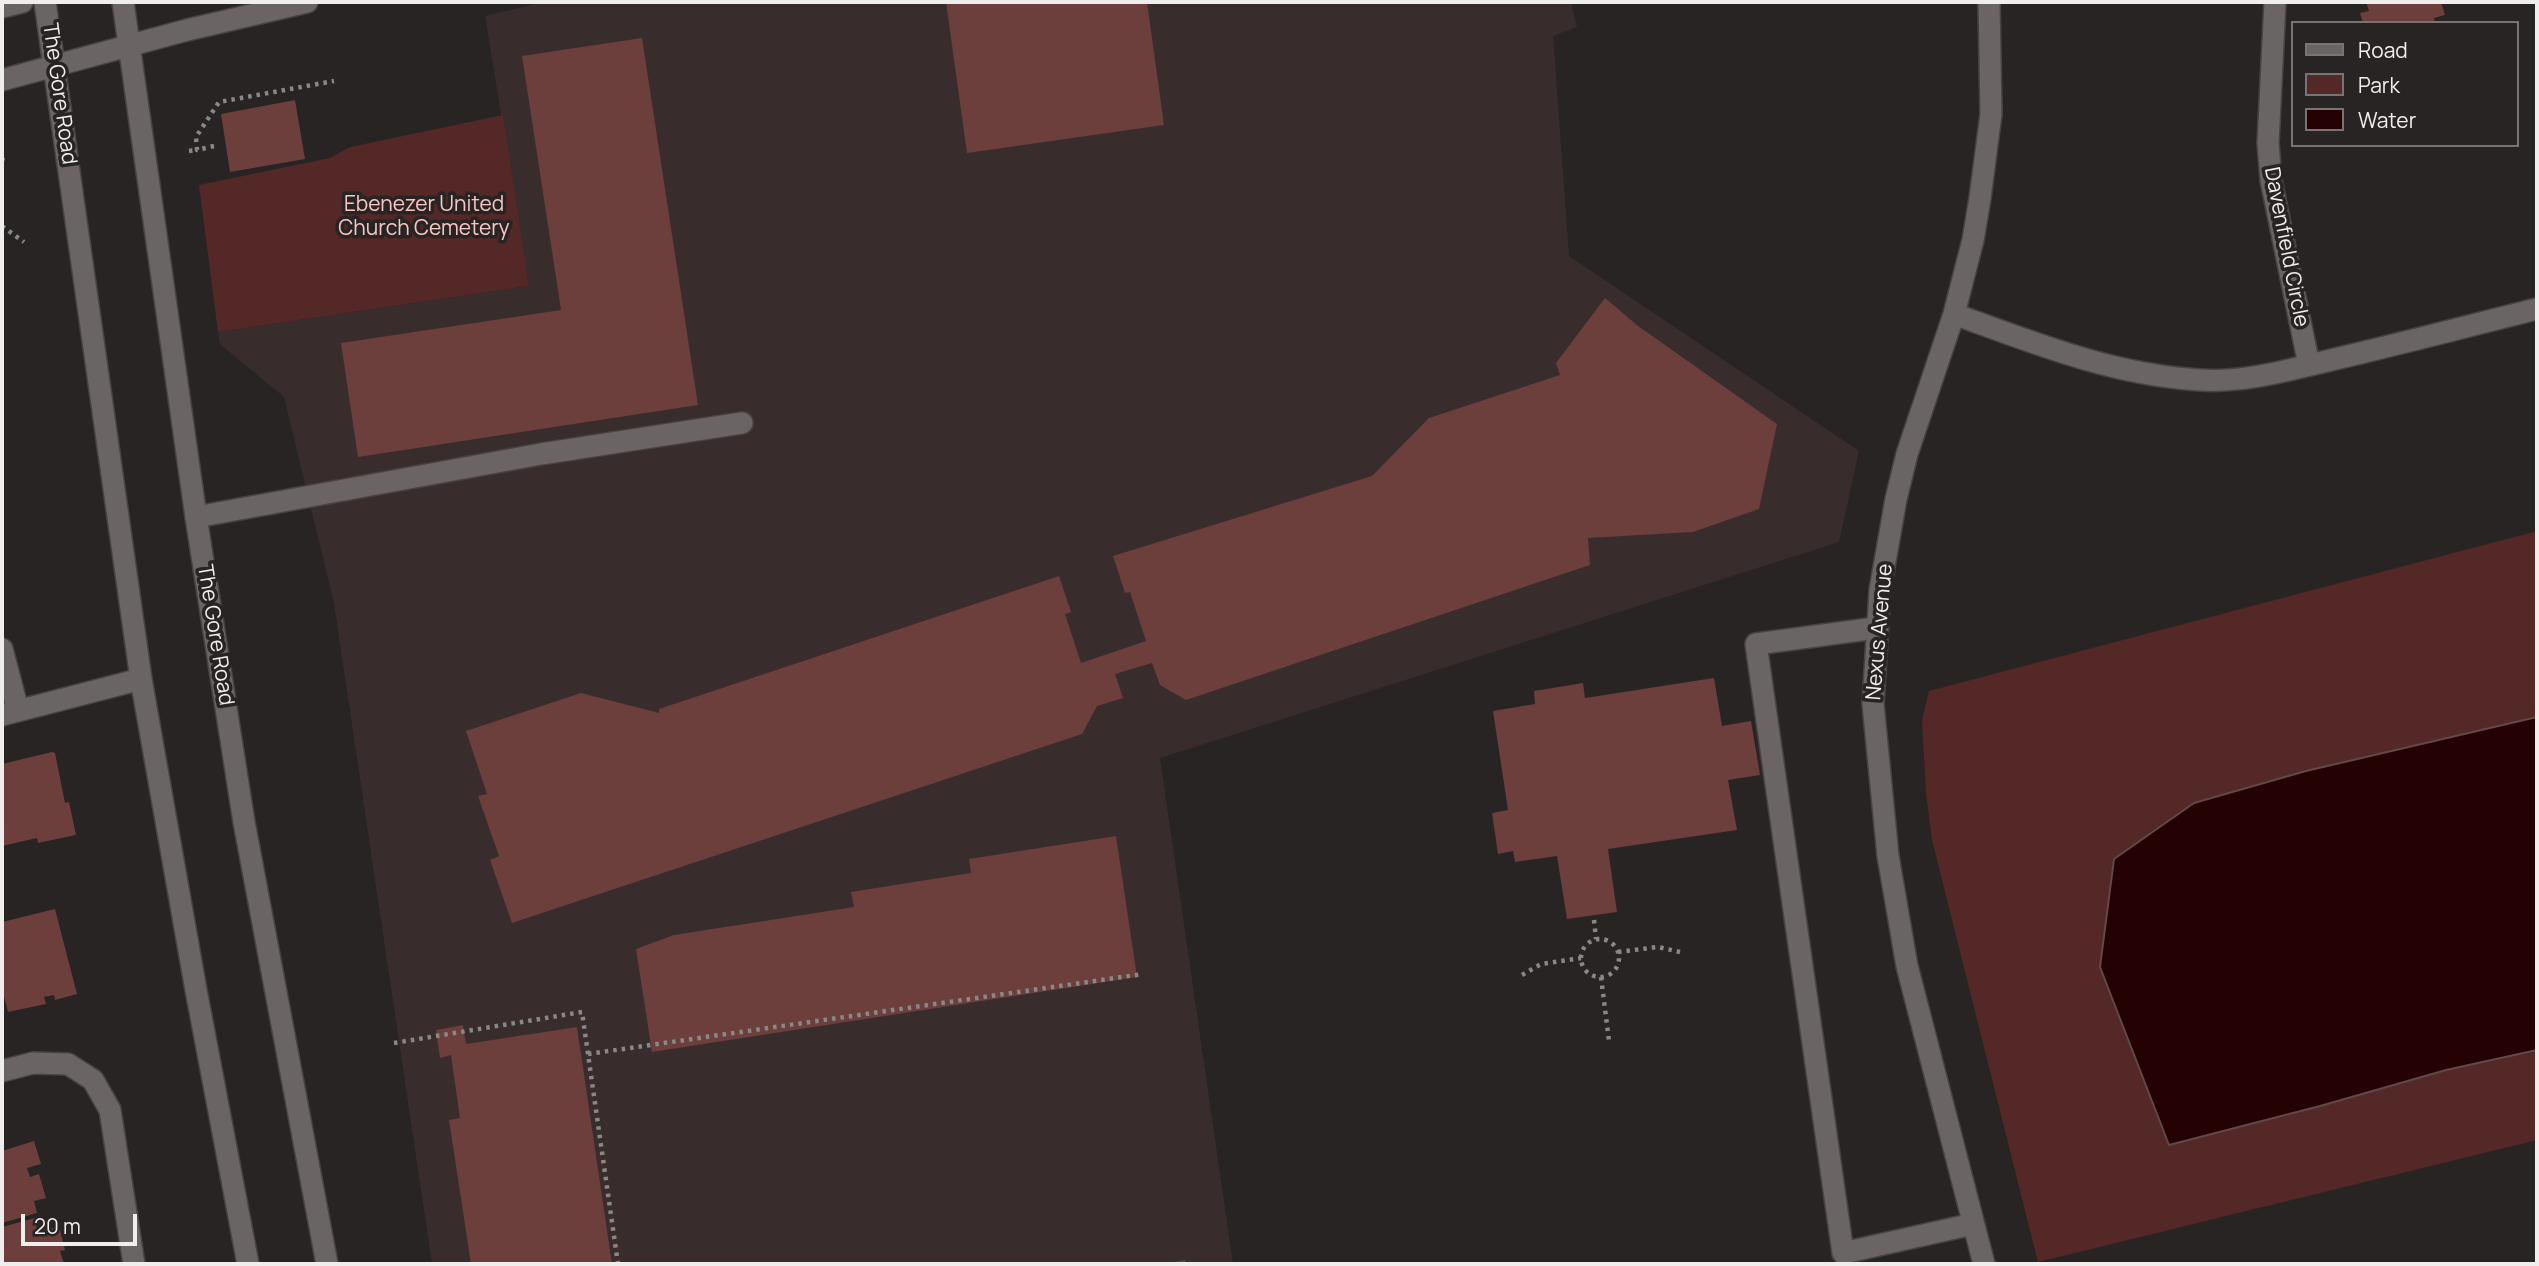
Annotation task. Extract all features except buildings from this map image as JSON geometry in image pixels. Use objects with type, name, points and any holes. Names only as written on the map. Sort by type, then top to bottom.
[{"type":"main road","points":[[2,7],[22,2]]},
{"type":"main road","name":"The Gore Road","points":[[46,2],[141,679],[248,1264]]},
{"type":"main road","name":"The Gore Road","points":[[123,2],[244,822],[327,1264]]},
{"type":"main road","points":[[2,80],[307,2]]},
{"type":"main road","name":"Nexus Avenue","points":[[1984,1264],[1907,966],[1888,856],[1873,704],[1876,628],[1886,552],[1905,465],[1954,314],[1973,240],[1988,151],[1992,75],[1989,2]]},
{"type":"main road","name":"Davenfield Circle","points":[[2275,2],[2268,143],[2271,180],[2309,365]]},
{"type":"main road","points":[[1954,314],[2071,356],[2152,376],[2203,381],[2250,377],[2309,365],[2537,309]]},
{"type":"main road","points":[[197,517],[541,454],[742,423]]},
{"type":"main road","points":[[1876,628],[1756,644],[1843,1253],[1973,1224]]},
{"type":"main road","points":[[2,649],[10,713],[141,679]]},
{"type":"main road","points":[[2,1071],[33,1063],[68,1064],[93,1080],[110,1110],[134,1264]]},
{"type":"path","points":[[197,150],[196,137],[219,102],[334,81]]},
{"type":"path","points":[[189,151],[214,146]]},
{"type":"path","points":[[2,226],[24,242]]},
{"type":"path","points":[[1594,920],[1596,939]]},
{"type":"path","points":[[1596,939],[1612,943],[1618,952],[1616,969],[1601,977],[1589,974],[1581,964],[1580,958],[1587,943],[1596,939]]},
{"type":"path","points":[[1618,952],[1658,947],[1680,952]]},
{"type":"path","points":[[1522,975],[1541,964],[1580,958]]},
{"type":"path","points":[[588,1054],[1143,974]]},
{"type":"path","points":[[1601,977],[1609,1041]]},
{"type":"path","points":[[394,1043],[582,1012],[618,1264]]},
{"type":"shaded area","points":[[544,2],[1571,2],[1577,27],[1553,36],[1569,256],[1859,451],[1839,542],[1160,758],[1233,1264],[432,1264],[334,603],[284,397],[220,344],[218,332],[529,286],[485,16]]},
{"type":"green space","name":"Ebenezer United Church Cemetery","points":[[503,115],[529,286],[218,332],[199,185],[330,158],[350,147]]},
{"type":"green space","points":[[2537,531],[2537,1140],[2038,1262],[1932,840],[1926,794],[1922,720],[1929,691]]},
{"type":"water","points":[[2537,717],[2537,1050],[2446,1070],[2169,1145],[2100,967],[2114,859],[2194,803],[2306,771]]}]
